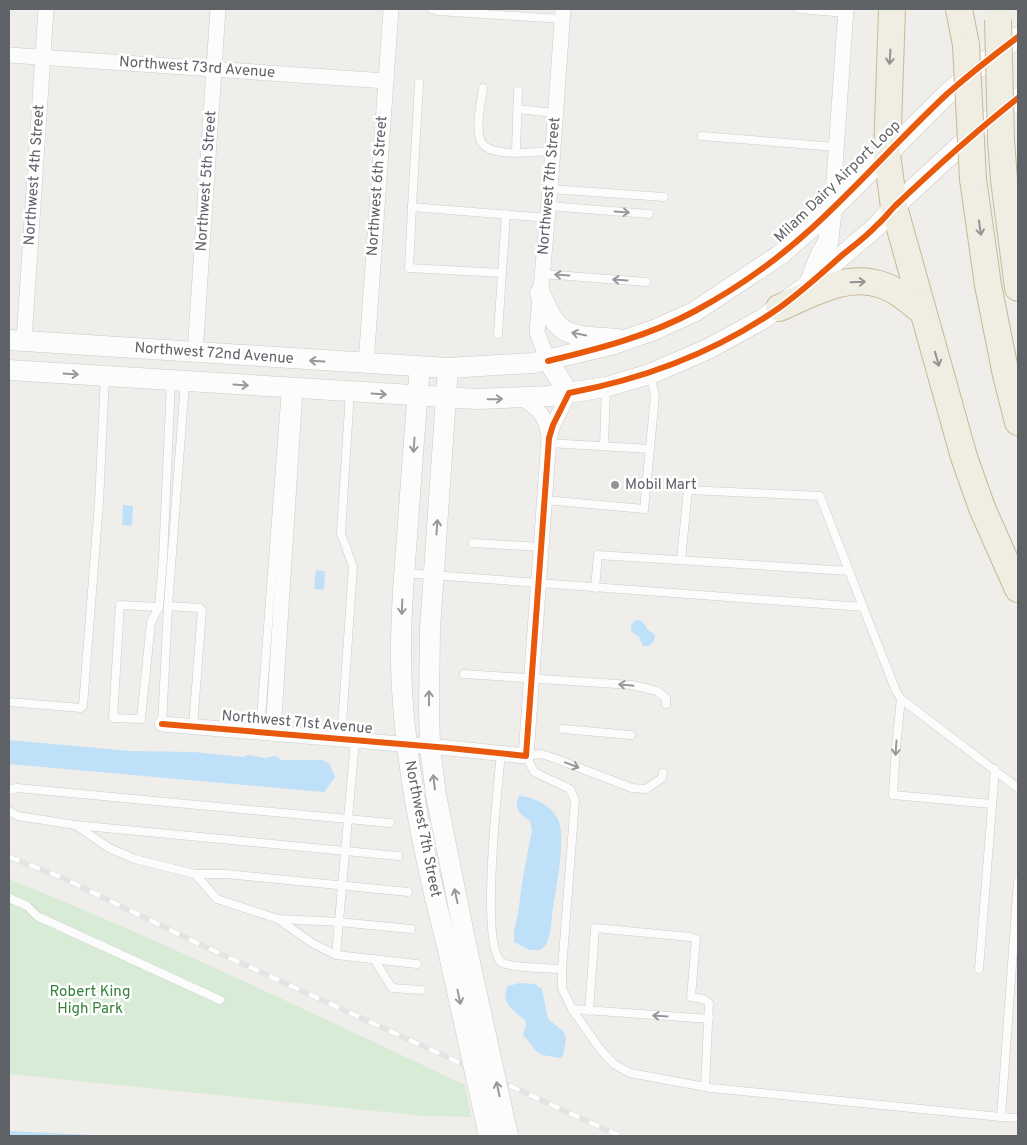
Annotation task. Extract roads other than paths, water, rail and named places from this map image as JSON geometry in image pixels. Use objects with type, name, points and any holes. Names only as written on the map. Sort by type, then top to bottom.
[{"type":"highway","points":[[892,9],[887,154],[894,207],[964,457],[982,508],[1018,589]]},
{"type":"highway","points":[[959,9],[966,46]]},
{"type":"highway","points":[[966,9],[966,46],[973,180],[988,285],[1006,375],[1018,422]]},
{"type":"highway","points":[[998,14],[1001,140],[1004,180],[1018,288]]},
{"type":"highway","points":[[779,308],[833,286],[861,281],[887,287],[902,295],[923,312]]},
{"type":"main road","name":"Milam Dairy Airport Loop","points":[[448,368],[516,365],[548,361],[627,340],[694,312],[780,255],[832,209],[947,94],[1018,37]]},
{"type":"main road","points":[[417,397],[522,398],[569,393],[606,386],[650,374],[708,349],[779,308],[809,284],[877,226],[894,207],[957,148],[1018,98]]},
{"type":"main road","points":[[809,284],[819,258],[828,242],[832,209]]},
{"type":"main road","points":[[541,283],[552,317],[564,330],[575,334],[627,340]]},
{"type":"main road","name":"Northwest 72nd Avenue","points":[[16,341],[448,368]]},
{"type":"main road","points":[[15,370],[16,341]]},
{"type":"main road","points":[[183,382],[195,353]]},
{"type":"main road","points":[[548,361],[569,393]]},
{"type":"main road","name":"Northwest 7th Street","points":[[420,367],[404,573],[401,644],[406,745],[418,819],[457,947],[508,1136]]},
{"type":"main road","name":"Northwest 7th Street","points":[[448,368],[428,685],[430,747],[444,838],[457,947],[489,1136]]},
{"type":"main road","name":"Northwest 72nd Avenue","points":[[15,370],[417,397]]},
{"type":"street","name":"Northwest 4th Street","points":[[16,341],[46,9]]},
{"type":"street","name":"Northwest 5th Street","points":[[195,353],[218,9]]},
{"type":"street","name":"Northwest 6th Street","points":[[366,364],[391,9]]},
{"type":"street","points":[[832,209],[846,11]]},
{"type":"street","name":"Northwest 7th Street","points":[[548,361],[537,332],[563,14]]},
{"type":"street","name":"Northwest 73rd Avenue","points":[[9,55],[386,81]]},
{"type":"street","points":[[267,733],[291,389]]},
{"type":"street","points":[[526,756],[549,440],[553,425],[569,393]]},
{"type":"street","points":[[522,398],[540,412],[546,424],[549,440]]},
{"type":"street","name":"Northwest 71st Avenue","points":[[162,724],[526,756]]},
{"type":"lane","points":[[432,9],[438,11],[563,14]]},
{"type":"lane","points":[[799,9],[846,11]]},
{"type":"lane","points":[[418,83],[409,268],[502,274]]},
{"type":"lane","points":[[483,88],[480,140],[486,149],[499,153],[553,151]]},
{"type":"lane","points":[[516,152],[518,91]]},
{"type":"lane","points":[[517,109],[555,113]]},
{"type":"lane","points":[[702,136],[836,147]]},
{"type":"lane","points":[[550,188],[664,196]]},
{"type":"lane","points":[[412,207],[506,214],[548,212],[649,214]]},
{"type":"lane","points":[[498,334],[506,214]]},
{"type":"lane","points":[[541,283],[646,282]]},
{"type":"lane","points":[[545,500],[644,509],[655,396],[650,374]]},
{"type":"lane","points":[[9,702],[81,708],[84,706],[98,512],[105,376]]},
{"type":"lane","points":[[162,724],[183,382]]},
{"type":"lane","points":[[159,607],[120,604],[112,718],[141,719],[151,622],[159,607],[183,382]]},
{"type":"lane","points":[[604,446],[606,386]]},
{"type":"lane","points":[[336,955],[348,819],[348,740],[353,567],[342,534],[350,392]]},
{"type":"lane","points":[[549,440],[650,449]]},
{"type":"lane","points":[[681,560],[688,490],[820,496],[896,691],[901,699],[1018,788]]},
{"type":"lane","points":[[473,542],[542,547]]},
{"type":"lane","points":[[595,588],[598,555],[849,571]]},
{"type":"lane","points":[[404,573],[863,608]]},
{"type":"lane","points":[[168,606],[200,608],[202,610],[193,726]]},
{"type":"lane","points":[[464,674],[632,685],[657,692],[666,698],[666,704]]},
{"type":"lane","points":[[901,699],[893,795],[992,804]]},
{"type":"lane","points":[[563,729],[631,735]]},
{"type":"lane","points":[[501,753],[490,903],[492,933],[496,954],[500,960],[509,965],[562,969]]},
{"type":"lane","points":[[663,773],[662,778],[646,789],[632,788],[551,756],[540,754],[526,756],[534,772],[570,789],[575,800],[562,988],[572,1009],[600,1050],[621,1069],[639,1075],[705,1087],[1018,1118]]},
{"type":"lane","points":[[979,969],[995,769]]},
{"type":"lane","points":[[9,790],[17,788],[390,823]]},
{"type":"lane","points":[[9,812],[18,816],[75,825],[398,856]]},
{"type":"lane","points":[[75,825],[109,848],[136,859],[196,874],[226,874],[408,892]]},
{"type":"lane","points":[[196,874],[217,899],[278,919],[338,922],[411,929]]},
{"type":"lane","points":[[1001,1117],[1018,881]]},
{"type":"lane","points":[[9,898],[27,906],[37,916],[220,1000]]},
{"type":"lane","points":[[278,919],[312,943],[336,955],[417,964]]},
{"type":"lane","points":[[589,1011],[595,928],[696,939],[691,997],[703,999],[709,1004],[705,1087]]},
{"type":"lane","points":[[374,959],[392,988],[422,990]]},
{"type":"lane","points":[[572,1009],[709,1019]]},
{"type":"water","points":[[123,505],[133,506],[132,526],[122,525]]},
{"type":"water","points":[[316,570],[325,571],[324,590],[314,589]]},
{"type":"water","points":[[636,620],[642,621],[648,630],[655,635],[654,641],[649,646],[643,646],[639,637],[631,631],[631,625]]},
{"type":"water","points":[[9,740],[130,751],[194,752],[243,757],[248,755],[265,758],[275,756],[282,760],[322,760],[329,763],[335,777],[324,792],[9,764]]},
{"type":"water","points":[[519,796],[531,798],[549,808],[557,817],[561,831],[559,868],[550,932],[546,945],[540,950],[529,950],[514,942],[514,930],[532,831],[530,821],[518,811],[517,801]]},
{"type":"water","points":[[520,983],[535,984],[542,989],[548,1019],[563,1031],[566,1038],[561,1058],[542,1055],[537,1052],[523,1035],[526,1025],[525,1020],[509,1006],[505,997],[508,986]]},
{"type":"water","points":[[9,1131],[111,1136],[9,1136]]},
{"type":"railway","points":[[9,857],[63,878],[197,943],[620,1136]]},
{"type":"place","name":"Mobil Mart","points":[[615,485]]},
{"type":"park label","name":"Robert King High Park","points":[[90,1000]]}]
